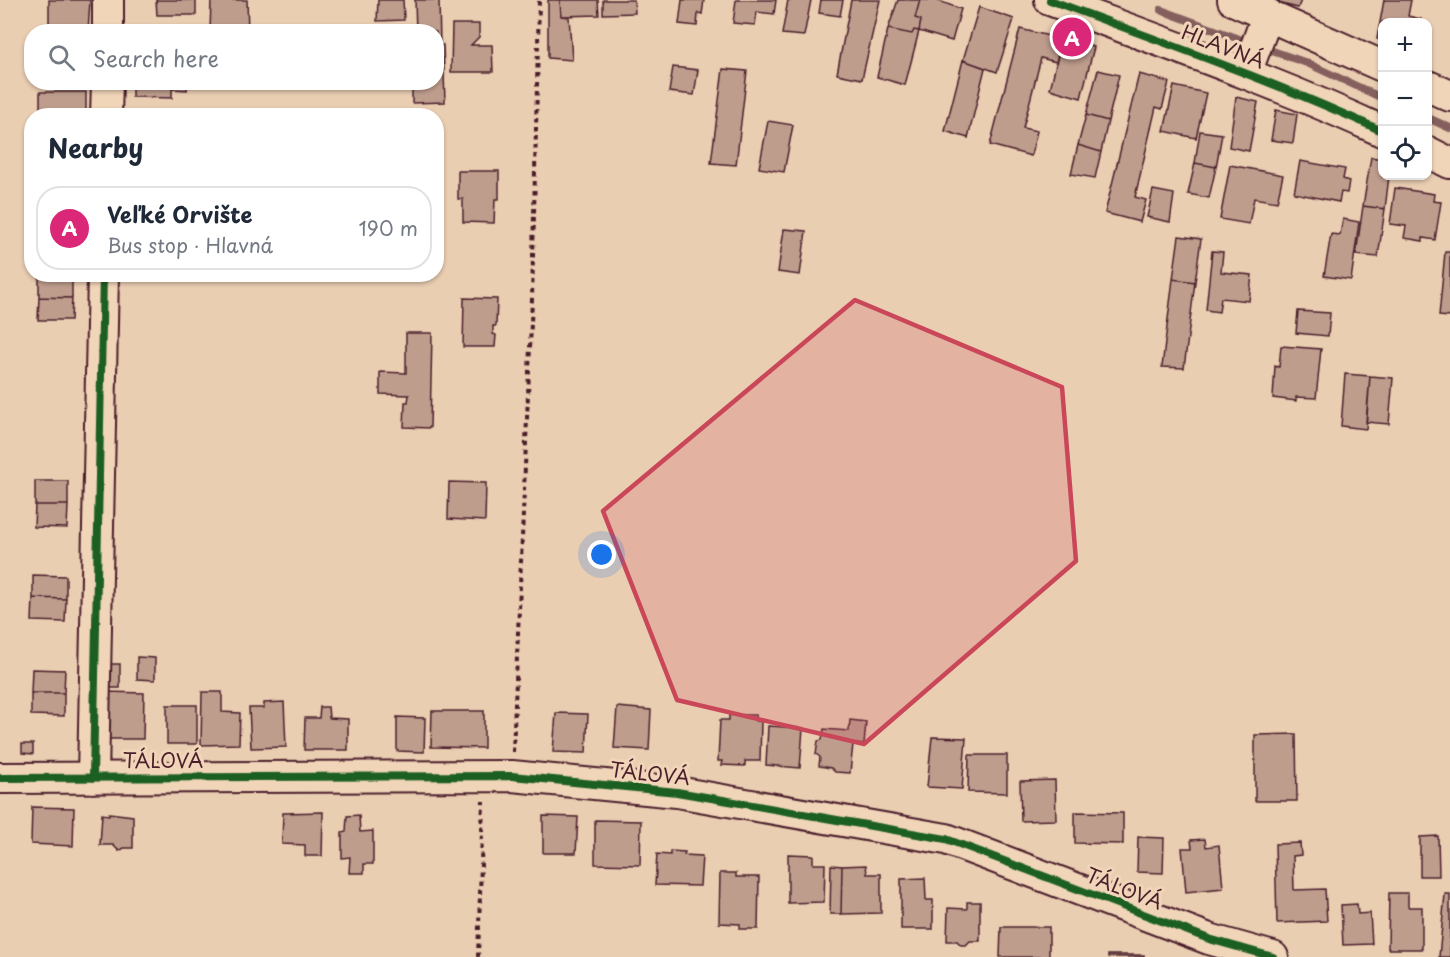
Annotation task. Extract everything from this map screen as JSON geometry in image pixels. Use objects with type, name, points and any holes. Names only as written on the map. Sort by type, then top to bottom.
[{"type":"street","points":[[108,0],[108,24]]},
{"type":"street","name":"HLAVNÁ","points":[[1050,0],[1249,66],[1378,129]]},
{"type":"street","points":[[1249,66],[1254,10],[1378,64]]},
{"type":"street","points":[[1432,88],[1450,96]]},
{"type":"street","points":[[106,108],[107,90]]},
{"type":"street","points":[[1432,154],[1450,163]]},
{"type":"street","points":[[93,778],[103,282]]},
{"type":"street","name":"TÁLOVÁ","points":[[0,778],[497,776],[677,792],[946,839],[1209,939],[1273,957]]},
{"type":"path","points":[[478,957],[497,776],[530,331],[539,0]]},
{"type":"highlighted area","points":[[855,300],[1062,387],[1076,561],[864,744],[677,700],[603,511]]},
{"type":"building","points":[[49,0],[90,0],[88,24],[49,24]]},
{"type":"building","points":[[156,0],[196,0],[196,15],[157,15]]},
{"type":"building","points":[[211,0],[247,0],[248,24],[210,24]]},
{"type":"building","points":[[378,0],[403,0],[404,20],[377,21]]},
{"type":"building","points":[[415,0],[439,0],[440,24],[416,24]]},
{"type":"building","points":[[548,0],[560,0],[561,16],[569,17],[572,60],[548,58]]},
{"type":"building","points":[[560,0],[598,0],[599,15],[561,16]]},
{"type":"building","points":[[603,0],[634,0],[635,13],[603,14]]},
{"type":"building","points":[[682,0],[704,0],[702,14],[698,13],[697,26],[679,24]]},
{"type":"building","points":[[736,0],[776,0],[774,14],[757,12],[755,25],[733,23]]},
{"type":"building","points":[[788,0],[811,0],[804,36],[782,34]]},
{"type":"building","points":[[821,0],[843,0],[840,16],[819,13]]},
{"type":"building","points":[[851,0],[880,0],[862,79],[837,74]]},
{"type":"building","points":[[898,0],[920,0],[915,18],[921,20],[919,31],[914,30],[912,34],[888,29]]},
{"type":"building","points":[[920,0],[936,0],[961,9],[952,41],[919,31],[921,20],[915,18]]},
{"type":"building","points":[[1279,0],[1301,0],[1298,8],[1278,3]]},
{"type":"building","points":[[1384,0],[1411,0],[1408,16],[1417,18],[1381,18]]},
{"type":"building","points":[[979,7],[1014,19],[997,72],[963,60]]},
{"type":"building","points":[[452,24],[479,24],[479,37],[471,45],[492,45],[493,72],[451,72]]},
{"type":"building","points":[[888,29],[912,34],[914,30],[919,31],[905,85],[877,77]]},
{"type":"building","points":[[1020,29],[1062,39],[1056,62],[1041,58],[1023,128],[1037,131],[1031,156],[990,145]]},
{"type":"building","points":[[1062,39],[1094,47],[1081,98],[1050,89]]},
{"type":"building","points":[[963,60],[985,68],[968,138],[945,131]]},
{"type":"building","points":[[673,67],[698,70],[694,95],[669,92]]},
{"type":"building","points":[[723,69],[747,71],[736,165],[711,163]]},
{"type":"building","points":[[1098,70],[1119,75],[1108,121],[1086,115]]},
{"type":"building","points":[[444,74],[445,102],[412,103],[412,90],[444,90]]},
{"type":"building","points":[[1139,74],[1169,82],[1162,109],[1156,107],[1135,197],[1146,200],[1140,222],[1105,213]]},
{"type":"building","points":[[1174,86],[1206,93],[1196,138],[1164,131]]},
{"type":"building","points":[[132,90],[172,90],[172,98],[132,97]]},
{"type":"building","points":[[40,92],[86,92],[86,108],[40,108]]},
{"type":"building","points":[[1236,97],[1258,102],[1249,151],[1229,147]]},
{"type":"building","points":[[1276,110],[1297,114],[1293,143],[1271,140]]},
{"type":"building","points":[[1086,115],[1108,121],[1101,152],[1078,145]]},
{"type":"building","points":[[768,121],[793,125],[784,172],[759,168]]},
{"type":"building","points":[[1200,131],[1222,134],[1216,167],[1195,163]]},
{"type":"building","points":[[1078,145],[1101,152],[1095,178],[1071,174]]},
{"type":"building","points":[[1371,157],[1378,158],[1378,180],[1389,180],[1385,209],[1363,206]]},
{"type":"building","points":[[1300,161],[1345,169],[1343,179],[1349,181],[1347,193],[1341,192],[1339,202],[1294,193]]},
{"type":"building","points":[[1195,163],[1216,167],[1209,198],[1188,194]]},
{"type":"building","points":[[1230,165],[1283,175],[1277,202],[1254,198],[1249,224],[1220,219]]},
{"type":"building","points":[[458,171],[499,171],[499,199],[495,199],[494,223],[463,222],[463,199],[458,199]]},
{"type":"building","points":[[1395,188],[1434,194],[1433,201],[1441,202],[1435,240],[1404,238],[1406,226],[1390,224]]},
{"type":"building","points":[[1153,190],[1174,194],[1170,222],[1147,217]]},
{"type":"building","points":[[1363,206],[1385,209],[1378,257],[1356,255]]},
{"type":"building","points":[[1343,219],[1359,222],[1351,280],[1324,276],[1331,234],[1340,235]]},
{"type":"building","points":[[784,229],[806,231],[800,275],[778,272]]},
{"type":"building","points":[[1179,236],[1201,239],[1195,282],[1173,279]]},
{"type":"building","points":[[1212,251],[1223,252],[1221,272],[1252,275],[1249,301],[1221,298],[1219,312],[1206,310]]},
{"type":"building","points":[[1445,252],[1450,252],[1450,317],[1439,316]]},
{"type":"building","points":[[1173,279],[1195,282],[1184,368],[1162,367]]},
{"type":"building","points":[[39,282],[72,282],[72,298],[39,297]]},
{"type":"building","points":[[39,297],[72,298],[71,320],[38,320]]},
{"type":"building","points":[[464,298],[497,299],[496,326],[493,326],[493,334],[496,335],[495,347],[463,347]]},
{"type":"building","points":[[1298,311],[1330,313],[1328,336],[1296,333]]},
{"type":"building","points":[[406,333],[432,333],[430,428],[404,427],[405,402],[408,402],[409,395],[380,394],[380,372],[406,373]]},
{"type":"building","points":[[1281,346],[1321,349],[1316,398],[1296,397],[1296,401],[1273,398],[1275,366],[1279,367]]},
{"type":"building","points":[[1345,374],[1370,376],[1366,429],[1341,426]]},
{"type":"building","points":[[1370,376],[1393,378],[1389,424],[1366,422]]},
{"type":"building","points":[[35,481],[68,481],[68,505],[35,505]]},
{"type":"building","points":[[449,482],[486,483],[485,521],[448,519]]},
{"type":"building","points":[[35,505],[68,505],[67,528],[34,527]]},
{"type":"building","points":[[33,575],[66,576],[66,599],[33,598]]},
{"type":"building","points":[[33,598],[66,599],[65,622],[32,621]]},
{"type":"building","points":[[137,657],[155,658],[155,680],[137,679]]},
{"type":"building","points":[[108,664],[120,664],[120,688],[107,688]]},
{"type":"building","points":[[32,669],[65,670],[64,693],[31,693]]},
{"type":"building","points":[[106,692],[144,693],[143,739],[105,739]]},
{"type":"building","points":[[202,692],[222,692],[222,712],[240,713],[239,744],[201,745]]},
{"type":"building","points":[[31,693],[64,693],[64,716],[31,715]]},
{"type":"building","points":[[284,702],[286,747],[251,748],[249,708],[264,708],[264,703]]},
{"type":"building","points":[[167,705],[197,705],[197,744],[167,744]]},
{"type":"building","points":[[320,707],[328,707],[329,718],[348,719],[348,750],[304,750],[305,718],[319,718]]},
{"type":"building","points":[[617,707],[651,710],[649,750],[614,748]]},
{"type":"building","points":[[432,711],[484,711],[484,748],[431,747]]},
{"type":"building","points":[[556,713],[588,714],[586,753],[553,752]]},
{"type":"building","points":[[729,715],[756,715],[756,721],[761,721],[760,761],[745,761],[745,766],[721,765],[722,761],[718,761],[720,720],[729,720]]},
{"type":"building","points":[[397,717],[425,718],[424,752],[397,751]]},
{"type":"building","points":[[850,720],[866,722],[864,745],[853,744],[850,773],[835,772],[831,768],[819,766],[820,757],[816,754],[818,741],[822,740],[824,729],[849,731]]},
{"type":"building","points":[[768,726],[803,728],[800,768],[766,765]]},
{"type":"building","points":[[1296,734],[1297,801],[1255,801],[1255,735]]},
{"type":"building","points":[[932,737],[966,738],[962,789],[927,787]]},
{"type":"building","points":[[22,744],[33,744],[33,754],[22,753]]},
{"type":"building","points":[[969,755],[1007,755],[1007,793],[968,792]]},
{"type":"building","points":[[1055,780],[1056,820],[1021,821],[1020,781]]},
{"type":"building","points":[[32,807],[74,808],[73,846],[31,844]]},
{"type":"building","points":[[323,812],[322,856],[305,856],[305,845],[282,844],[283,813]]},
{"type":"building","points":[[1075,812],[1123,813],[1123,844],[1075,843]]},
{"type":"building","points":[[109,813],[133,816],[133,848],[124,848],[119,851],[113,845],[100,845],[102,814],[109,815]]},
{"type":"building","points":[[359,815],[360,832],[373,831],[373,864],[364,864],[364,873],[349,873],[350,857],[342,858],[342,833],[346,832],[347,816]]},
{"type":"building","points":[[543,816],[578,817],[576,853],[543,853]]},
{"type":"building","points":[[595,820],[641,821],[640,865],[595,864]]},
{"type":"building","points":[[1438,836],[1439,876],[1420,876],[1420,837]]},
{"type":"building","points":[[1138,837],[1164,838],[1163,873],[1137,872]]},
{"type":"building","points":[[1205,839],[1206,847],[1219,845],[1223,888],[1186,892],[1182,848],[1192,848],[1191,840]]},
{"type":"building","points":[[1300,843],[1301,855],[1293,856],[1294,890],[1325,889],[1327,921],[1277,923],[1275,844]]},
{"type":"building","points":[[670,851],[702,856],[700,886],[655,885],[657,854],[670,855]]},
{"type":"building","points":[[788,854],[813,855],[813,864],[825,864],[824,902],[788,903]]},
{"type":"building","points":[[831,865],[842,866],[841,914],[830,914]]},
{"type":"building","points":[[866,865],[867,874],[881,874],[881,913],[841,914],[842,866]]},
{"type":"building","points":[[720,873],[736,873],[736,877],[759,877],[758,929],[740,929],[740,924],[719,923]]},
{"type":"building","points":[[925,878],[926,900],[933,900],[933,929],[901,929],[901,879]]},
{"type":"building","points":[[1389,893],[1408,893],[1408,907],[1422,907],[1422,949],[1388,949]]},
{"type":"building","points":[[1445,894],[1450,894],[1450,957],[1439,957]]},
{"type":"building","points":[[967,902],[980,902],[980,941],[970,941],[966,945],[961,945],[957,941],[947,941],[948,908],[967,909]]},
{"type":"building","points":[[1357,904],[1358,914],[1370,913],[1372,944],[1343,945],[1341,905]]},
{"type":"building","points":[[1001,927],[1049,927],[1049,957],[1000,957]]},
{"type":"building","points":[[1108,955],[1144,955],[1144,957],[1108,957]]},
{"type":"waterway","points":[[1161,10],[1250,43]]},
{"type":"waterway","points":[[1261,47],[1307,63],[1378,96]]},
{"type":"waterway","points":[[1432,120],[1450,128]]},
{"type":"cycle path","points":[[1050,0],[1259,79],[1378,129]]},
{"type":"cycle path","points":[[93,778],[103,282]]},
{"type":"cycle path","points":[[0,778],[512,776],[677,792],[946,839],[1209,939],[1273,957]]},
{"type":"place","name":"Veľké Orvište","points":[[1072,37]]}]
